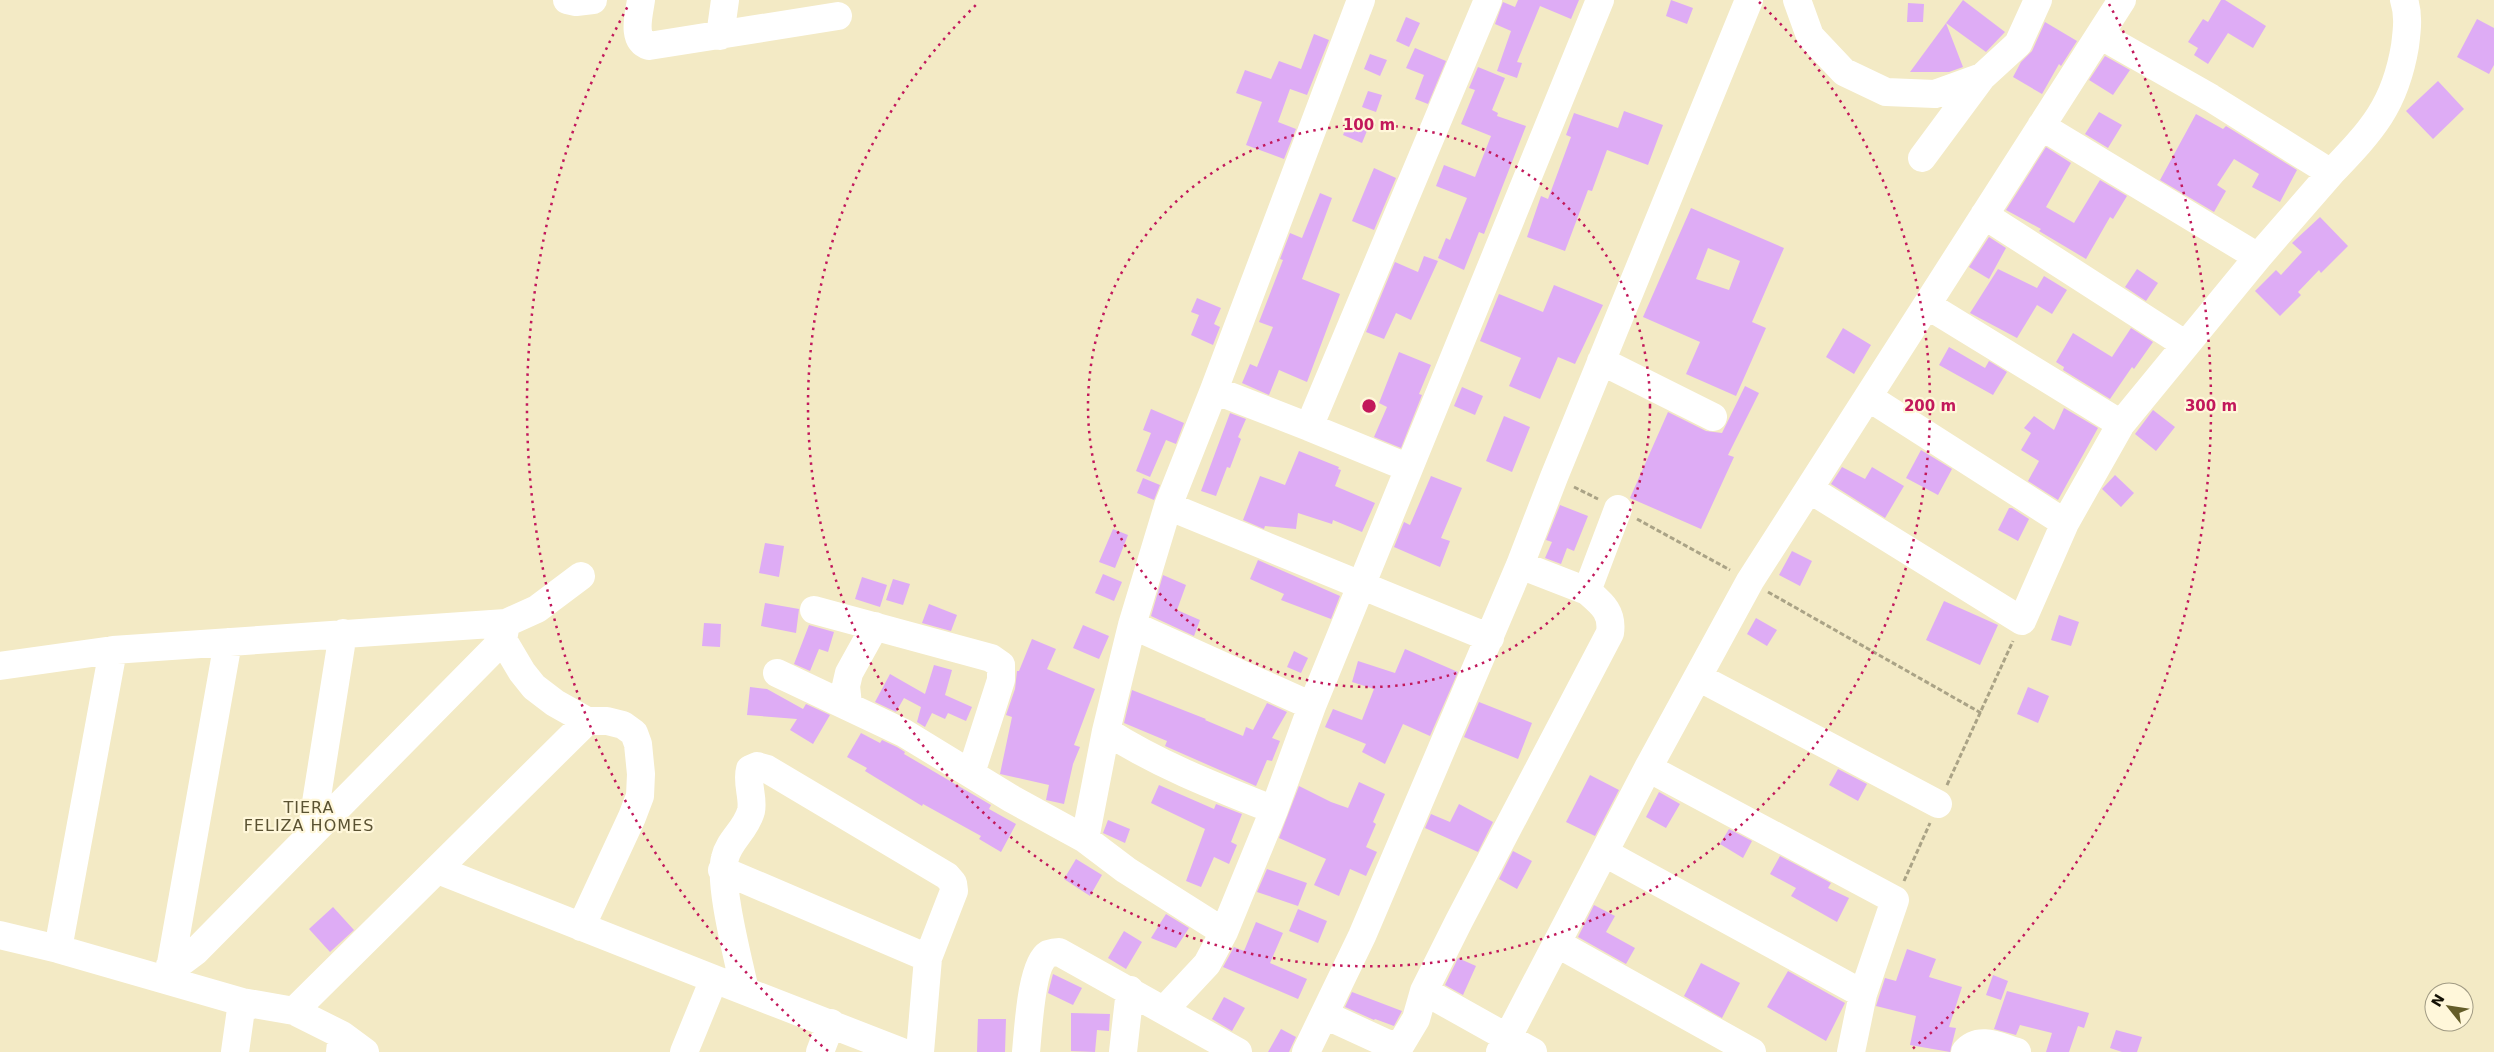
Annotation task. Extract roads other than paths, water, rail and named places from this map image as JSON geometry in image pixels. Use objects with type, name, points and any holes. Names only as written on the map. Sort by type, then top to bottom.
[{"type":"street","points":[[567,0],[576,2],[593,0]]},
{"type":"street","points":[[641,0],[638,37],[642,43],[649,46],[720,36],[804,10],[838,16]]},
{"type":"street","points":[[720,36],[725,0]]},
{"type":"street","points":[[1085,839],[1106,732],[1132,625],[1168,506],[1214,390],[1361,0]]},
{"type":"street","points":[[1309,427],[1488,0]]},
{"type":"street","points":[[1164,1010],[1208,964],[1224,932],[1274,810],[1312,706],[1361,584],[1600,0]]},
{"type":"street","points":[[1306,1052],[1362,936],[1490,638],[1749,0]]},
{"type":"street","points":[[1797,0],[1810,36],[1844,72],[1886,92],[1935,94],[1982,78]]},
{"type":"street","points":[[1922,158],[1982,78],[2018,44],[2038,0]]},
{"type":"street","points":[[1504,1045],[1648,768],[1750,581],[2122,0]]},
{"type":"street","points":[[1809,489],[2022,621],[2065,523],[2121,424],[2258,257],[2377,123],[2390,99],[2400,74],[2407,29],[2408,10],[2404,0]]},
{"type":"street","points":[[2100,35],[2211,98],[2331,173]]},
{"type":"street","points":[[2041,126],[2258,257]]},
{"type":"street","points":[[1984,215],[2186,345]]},
{"type":"street","points":[[1927,305],[2121,424]]},
{"type":"street","points":[[1601,361],[1713,417]]},
{"type":"street","points":[[1214,390],[1409,468]]},
{"type":"street","points":[[1868,397],[2065,523]]},
{"type":"street","points":[[1168,506],[1490,638]]},
{"type":"street","points":[[1587,591],[1618,509]]},
{"type":"street","points":[[1325,1015],[1388,1044],[1401,1044],[1416,1019],[1424,991],[1610,633],[1610,616],[1606,607],[1587,591],[1520,566]]},
{"type":"street","points":[[169,972],[188,958],[312,834],[505,631],[580,576]]},
{"type":"street","points":[[814,610],[991,658],[1001,666],[1001,680],[970,772]]},
{"type":"street","points":[[1132,625],[1312,706]]},
{"type":"street","points":[[848,706],[846,686],[849,672],[875,626]]},
{"type":"street","points":[[0,666],[113,650],[344,633],[505,631]]},
{"type":"street","points":[[505,631],[522,672],[534,688],[555,704],[587,721],[607,721],[623,725],[634,733],[638,744],[641,774],[640,796],[581,927]]},
{"type":"street","points":[[312,834],[344,633]]},
{"type":"street","points":[[169,972],[228,642]]},
{"type":"street","points":[[58,949],[113,650]]},
{"type":"street","points":[[777,673],[904,733],[1012,799],[1085,839],[1126,870],[1224,932]]},
{"type":"street","points":[[1698,677],[1938,804]]},
{"type":"street","points":[[294,1012],[587,721]]},
{"type":"street","points":[[1106,732],[1177,771],[1274,810]]},
{"type":"street","points":[[745,991],[722,870],[728,847],[747,822],[751,810],[748,775],[750,770],[757,766],[767,769],[947,876],[953,883],[954,891],[928,958],[920,1052]]},
{"type":"street","points":[[1648,768],[1895,900],[1863,994],[1850,1052]]},
{"type":"street","points":[[1604,854],[1863,994]]},
{"type":"street","points":[[438,870],[902,1052]]},
{"type":"street","points":[[722,870],[928,958]]},
{"type":"street","points":[[0,935],[169,972],[242,1002],[294,1012],[341,1044],[364,1052]]},
{"type":"street","points":[[1558,944],[1752,1052]]},
{"type":"street","points":[[1026,1052],[1033,988],[1040,963],[1047,954],[1059,952],[1238,1052]]},
{"type":"street","points":[[684,1052],[714,979]]},
{"type":"street","points":[[1123,1052],[1130,990]]},
{"type":"street","points":[[1424,991],[1504,1045],[1533,1052]]},
{"type":"street","points":[[235,1052],[242,1002]]},
{"type":"street","points":[[820,1052],[832,1023]]},
{"type":"street","points":[[1965,1052],[1970,1046],[1984,1042],[2017,1052]]},
{"type":"district","name":"TIERA FELIZA HOMES","points":[[309,816]]}]
